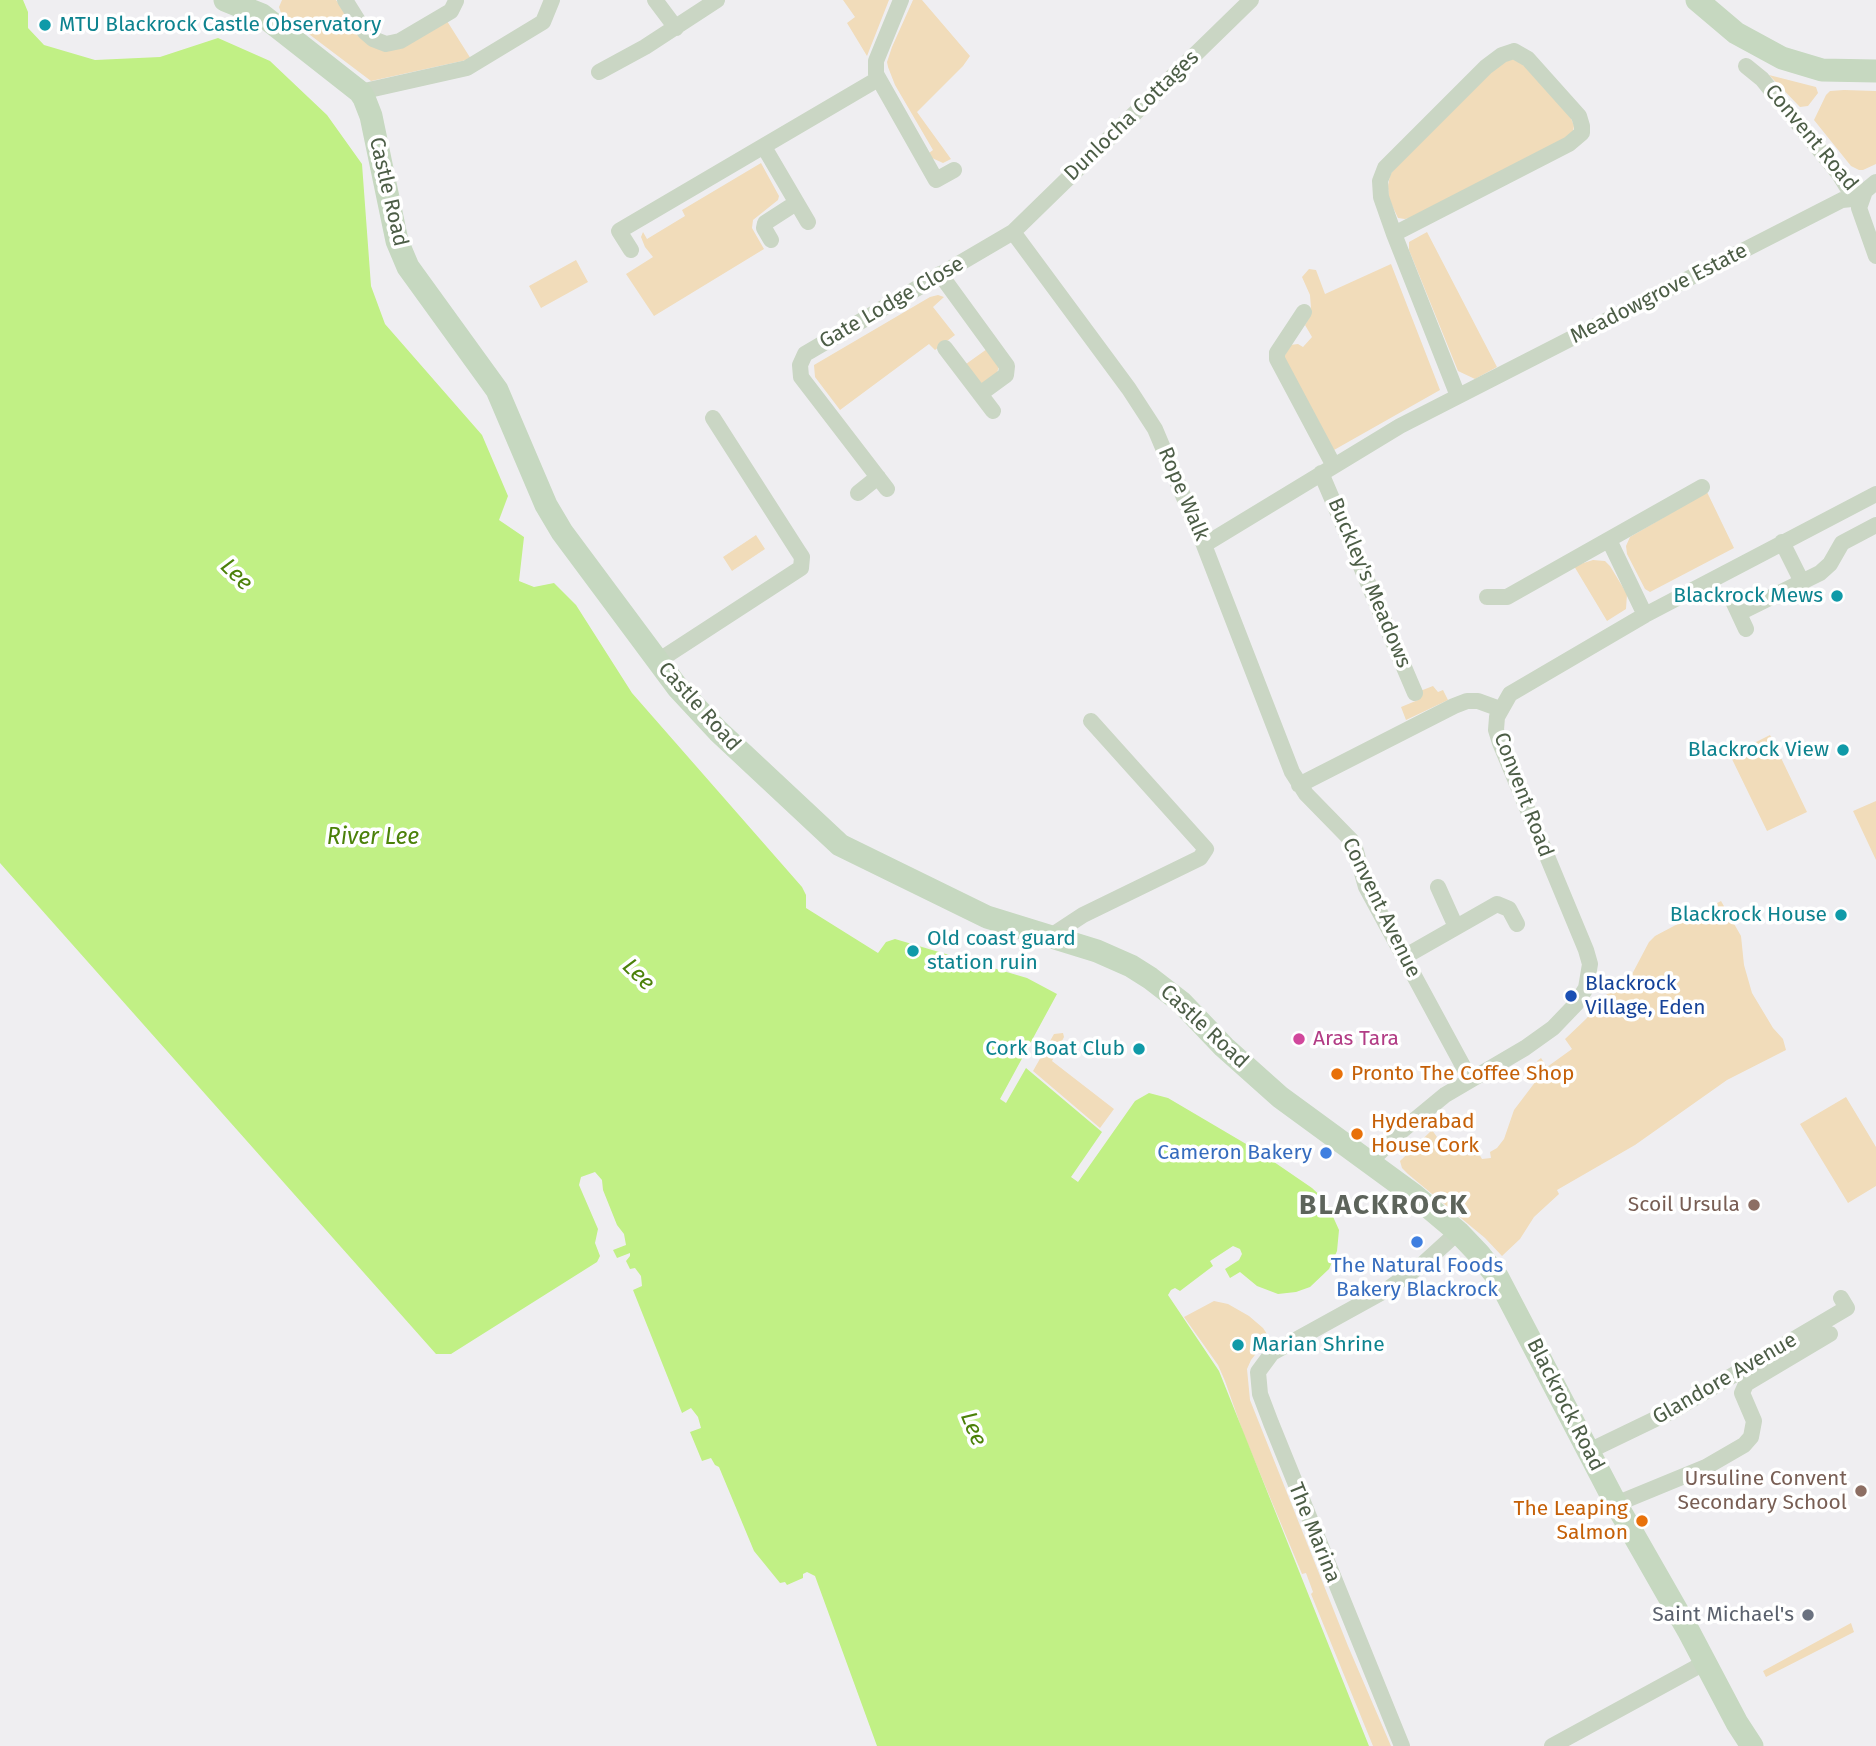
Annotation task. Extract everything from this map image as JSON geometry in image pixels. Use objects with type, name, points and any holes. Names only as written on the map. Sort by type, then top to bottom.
[{"type":"main road","points":[[225,0],[266,8],[360,92]]},
{"type":"main road","points":[[1697,0],[1736,33],[1782,58],[1822,70],[1876,71]]},
{"type":"main road","name":"Castle Road","points":[[360,92],[371,116],[397,241],[408,267],[496,390],[547,508],[562,533],[698,710],[784,795],[840,845],[987,917],[1097,951],[1131,966],[1181,1002],[1224,1047],[1280,1097],[1413,1195]]},
{"type":"main road","name":"Blackrock Road","points":[[1413,1195],[1458,1232],[1498,1278],[1616,1504],[1752,1746]]},
{"type":"street","points":[[345,0],[365,32],[373,39],[386,44],[400,40],[451,11],[456,1]]},
{"type":"street","points":[[360,92],[467,68],[543,22],[552,0]]},
{"type":"street","points":[[654,0],[676,28]]},
{"type":"street","points":[[598,72],[676,28],[717,0]]},
{"type":"street","points":[[901,0],[876,61],[878,79],[936,180],[954,170]]},
{"type":"street","name":"Dunlocha Cottages","points":[[1013,232],[1251,0]]},
{"type":"street","points":[[1394,234],[1569,144],[1582,133],[1583,126],[1579,116],[1520,53],[1507,52],[1496,58],[1385,168],[1380,181],[1381,197],[1394,234],[1458,397]]},
{"type":"street","name":"Convent Road","points":[[1746,66],[1762,79],[1819,148],[1847,187],[1861,198],[1859,208],[1876,256]]},
{"type":"street","points":[[631,250],[619,231],[878,79]]},
{"type":"street","points":[[764,147],[808,222]]},
{"type":"street","points":[[1861,198],[1876,182]]},
{"type":"street","name":"Meadowgrove Estate","points":[[1204,545],[1384,435],[1839,202],[1861,198]]},
{"type":"street","points":[[771,240],[764,228],[765,223],[796,202]]},
{"type":"street","name":"Gate Lodge Close","points":[[858,493],[882,483],[802,377],[801,360],[809,351],[1013,232]]},
{"type":"street","name":"Rope Walk","points":[[1013,232],[1147,414],[1166,452],[1288,765],[1299,785]]},
{"type":"street","points":[[940,274],[1007,366],[1006,375],[980,394]]},
{"type":"street","name":"Buckley's Meadows","points":[[1304,312],[1278,353],[1278,365],[1327,470],[1415,693]]},
{"type":"street","points":[[1293,330],[1306,341]]},
{"type":"street","points":[[945,348],[993,411]]},
{"type":"street","points":[[658,661],[801,568],[802,557],[713,418]]},
{"type":"street","points":[[1487,597],[1507,597],[1702,487]]},
{"type":"street","name":"Convent Road","points":[[1370,1162],[1434,1103],[1553,1028],[1582,997],[1589,975],[1586,950],[1503,753],[1496,730],[1500,709],[1514,690],[1645,615],[1876,494]]},
{"type":"street","points":[[1746,629],[1735,606],[1802,582],[1826,569],[1846,540],[1876,525]]},
{"type":"street","points":[[1609,540],[1645,615]]},
{"type":"street","points":[[1782,542],[1802,582]]},
{"type":"street","points":[[1299,785],[1467,701],[1478,701],[1500,709]]},
{"type":"street","points":[[1048,938],[1083,915],[1200,858],[1206,849],[1091,721]]},
{"type":"street","name":"Convent Avenue","points":[[1299,785],[1351,840],[1366,887],[1470,1079]]},
{"type":"street","points":[[1438,887],[1456,927]]},
{"type":"street","points":[[1404,957],[1497,904],[1509,909],[1517,924]]},
{"type":"street","name":"The Marina","points":[[1402,1746],[1315,1536],[1260,1394],[1258,1372],[1272,1353],[1388,1289],[1424,1264],[1458,1232]]},
{"type":"street","name":"Glandore Avenue","points":[[1589,1451],[1674,1410],[1847,1308],[1841,1298]]},
{"type":"street","points":[[1616,1504],[1706,1467],[1744,1445],[1751,1437],[1755,1421],[1742,1393],[1746,1384],[1830,1334]]},
{"type":"street","points":[[1552,1746],[1706,1662]]},
{"type":"shaded area","points":[[282,0],[336,0],[370,46],[447,21],[471,59],[371,81],[281,13],[279,7]]},
{"type":"shaded area","points":[[843,0],[889,0],[867,56],[847,23],[855,17]]},
{"type":"shaded area","points":[[913,0],[922,0],[970,56],[917,112],[951,159],[943,163],[932,158],[929,153],[933,150],[895,85],[887,62]]},
{"type":"shaded area","points":[[1514,58],[1527,68],[1569,113],[1573,131],[1568,137],[1416,216],[1398,218],[1389,199],[1388,186],[1390,175],[1399,162],[1494,68]]},
{"type":"shaded area","points":[[1769,75],[1816,87],[1818,93],[1808,106],[1800,107]]},
{"type":"shaded area","points":[[1830,91],[1876,91],[1876,164],[1863,170],[1851,166],[1814,120]]},
{"type":"shaded area","points":[[761,163],[779,196],[778,200],[753,220],[752,228],[764,249],[654,316],[626,274],[653,257],[641,237],[643,232],[647,239],[685,216],[682,210]]},
{"type":"shaded area","points":[[1427,232],[1497,367],[1475,379],[1458,371],[1409,250],[1409,242]]},
{"type":"shaded area","points":[[576,260],[588,282],[541,308],[529,286]]},
{"type":"shaded area","points":[[1391,264],[1440,390],[1334,450],[1284,357],[1290,345],[1298,344],[1303,347],[1312,337],[1305,325],[1311,315],[1308,314],[1311,308],[1310,295],[1302,277],[1309,269],[1316,270],[1325,294]]},
{"type":"shaded area","points":[[930,297],[944,297],[933,307],[955,335],[935,350],[929,344],[840,410],[815,377],[814,365]]},
{"type":"shaded area","points":[[987,349],[999,366],[997,373],[982,385],[966,364]]},
{"type":"shaded area","points":[[1707,492],[1734,548],[1650,592],[1645,589],[1627,554],[1626,546],[1630,537]]},
{"type":"shaded area","points":[[756,535],[765,549],[732,571],[723,557]]},
{"type":"shaded area","points":[[1593,560],[1605,561],[1610,566],[1627,594],[1626,609],[1607,621],[1574,566]]},
{"type":"shaded area","points":[[1433,686],[1438,692],[1443,690],[1448,700],[1406,720],[1401,707],[1418,700],[1415,693]]},
{"type":"shaded area","points":[[1770,735],[1807,812],[1767,831],[1730,755]]},
{"type":"shaded area","points":[[1876,801],[1876,860],[1853,811]]},
{"type":"shaded area","points":[[1721,901],[1741,936],[1744,965],[1752,993],[1773,1028],[1783,1039],[1786,1050],[1727,1080],[1635,1145],[1557,1190],[1559,1194],[1534,1217],[1520,1239],[1502,1256],[1485,1238],[1408,1174],[1400,1161],[1432,1130],[1447,1151],[1469,1137],[1482,1159],[1491,1158],[1490,1152],[1504,1139],[1514,1110],[1539,1077],[1540,1068],[1537,1061],[1541,1058],[1547,1067],[1572,1049],[1565,1039],[1606,995],[1630,978],[1655,936]]},
{"type":"shaded area","points":[[1063,1033],[1064,1037],[1052,1061],[1114,1109],[1100,1128],[1033,1071],[1054,1034]]},
{"type":"shaded area","points":[[1846,1097],[1876,1147],[1876,1186],[1848,1203],[1800,1124]]},
{"type":"shaded area","points":[[1214,1301],[1228,1304],[1249,1316],[1269,1337],[1247,1369],[1250,1400],[1391,1746],[1373,1746],[1311,1594],[1313,1592],[1306,1573],[1302,1574],[1218,1365],[1184,1317]]},
{"type":"shaded area","points":[[1851,1623],[1854,1632],[1766,1677],[1763,1671]]},
{"type":"water","name":"River Lee","points":[[0,0],[23,0],[28,12],[28,28],[44,45],[95,60],[160,57],[218,38],[270,61],[327,115],[362,164],[371,286],[385,324],[482,435],[508,496],[499,520],[524,537],[519,581],[534,587],[554,583],[576,605],[632,693],[802,887],[806,895],[806,908],[878,953],[886,942],[895,939],[1027,978],[1057,994],[1000,1099],[1006,1103],[1026,1068],[1102,1132],[1071,1177],[1078,1182],[1135,1101],[1149,1093],[1168,1098],[1258,1151],[1312,1188],[1326,1201],[1339,1230],[1337,1251],[1329,1269],[1310,1287],[1278,1294],[1257,1286],[1240,1272],[1230,1278],[1225,1269],[1239,1260],[1242,1254],[1240,1249],[1233,1246],[1210,1261],[1213,1266],[1180,1291],[1175,1288],[1168,1295],[1219,1371],[1369,1746],[877,1746],[815,1576],[807,1572],[803,1574],[803,1578],[787,1585],[785,1582],[780,1583],[754,1551],[719,1467],[711,1458],[702,1461],[690,1432],[701,1428],[698,1417],[691,1408],[682,1413],[633,1290],[642,1286],[641,1276],[635,1268],[630,1269],[626,1261],[630,1253],[617,1258],[613,1250],[626,1245],[624,1234],[617,1225],[603,1190],[602,1180],[595,1172],[581,1177],[579,1185],[598,1229],[595,1243],[600,1256],[597,1262],[451,1354],[436,1354],[0,863]]},
{"type":"place","name":"MTU Blackrock Castle Observatory","points":[[45,25]]},
{"type":"place","name":"Blackrock Mews","points":[[1837,596]]},
{"type":"place","name":"Blackrock View","points":[[1843,750]]},
{"type":"place","name":"Blackrock House","points":[[1841,915]]},
{"type":"place","name":"Old coast guard station ruin","points":[[913,951]]},
{"type":"place","name":"Blackrock Village, Eden","points":[[1571,996]]},
{"type":"place","name":"Aras Tara","points":[[1299,1039]]},
{"type":"place","name":"Cork Boat Club","points":[[1139,1049]]},
{"type":"place","name":"Pronto The Coffee Shop","points":[[1337,1074]]},
{"type":"place","name":"Hyderabad House Cork","points":[[1357,1134]]},
{"type":"place","name":"Cameron Bakery","points":[[1326,1153]]},
{"type":"place","name":"Scoil Ursula","points":[[1754,1205]]},
{"type":"place","name":"The Natural Foods Bakery Blackrock","points":[[1417,1242]]},
{"type":"place","name":"Marian Shrine","points":[[1238,1345]]},
{"type":"place","name":"Ursuline Convent Secondary School","points":[[1861,1491]]},
{"type":"place","name":"The Leaping Salmon","points":[[1642,1521]]},
{"type":"place","name":"Saint Michael's","points":[[1808,1615]]},
{"type":"district","name":"BLACKROCK","points":[[1384,1206]]},
{"type":"water label","name":"Lee","points":[[236,575]]},
{"type":"water label","name":"Lee","points":[[638,975]]},
{"type":"water label","name":"Lee","points":[[973,1429]]}]
